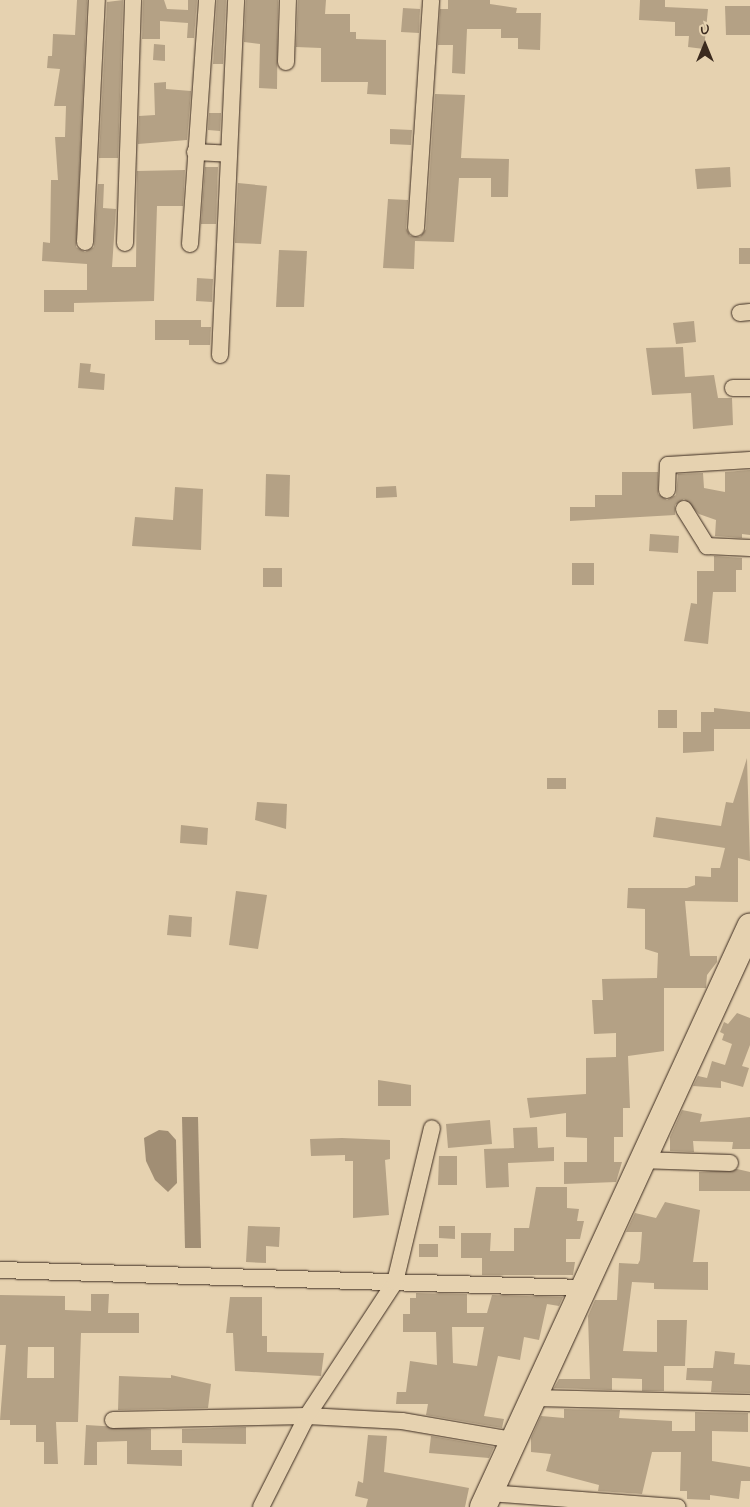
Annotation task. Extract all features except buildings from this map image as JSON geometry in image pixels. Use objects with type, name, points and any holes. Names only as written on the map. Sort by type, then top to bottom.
[{"type":"main road","points":[[486,1500],[639,1160],[750,927]]},
{"type":"street","points":[[85,242],[97,0]]},
{"type":"street","points":[[125,243],[133,0]]},
{"type":"street","points":[[190,244],[195,152],[201,131],[208,0]]},
{"type":"street","points":[[220,355],[236,0]]},
{"type":"street","points":[[286,62],[288,0]]},
{"type":"street","points":[[416,228],[431,0]]},
{"type":"street","points":[[195,152],[229,154]]},
{"type":"street","points":[[734,388],[750,388]]},
{"type":"street","points":[[666,490],[668,465],[750,460]]},
{"type":"street","points":[[684,509],[707,546],[750,548]]},
{"type":"street","points":[[261,1507],[307,1416],[396,1282],[432,1128]]},
{"type":"street","points":[[639,1160],[730,1163]]},
{"type":"street","points":[[0,1270],[583,1288]]},
{"type":"street","points":[[532,1398],[750,1403]]},
{"type":"street","points":[[113,1420],[307,1416],[402,1421],[514,1440]]},
{"type":"street","points":[[486,1500],[677,1507]]},
{"type":"shaded area","points":[[182,1117],[198,1117],[201,1248],[185,1248]]},
{"type":"shaded area","points":[[159,1130],[168,1131],[176,1140],[177,1183],[168,1192],[155,1180],[146,1161],[144,1138]]}]
